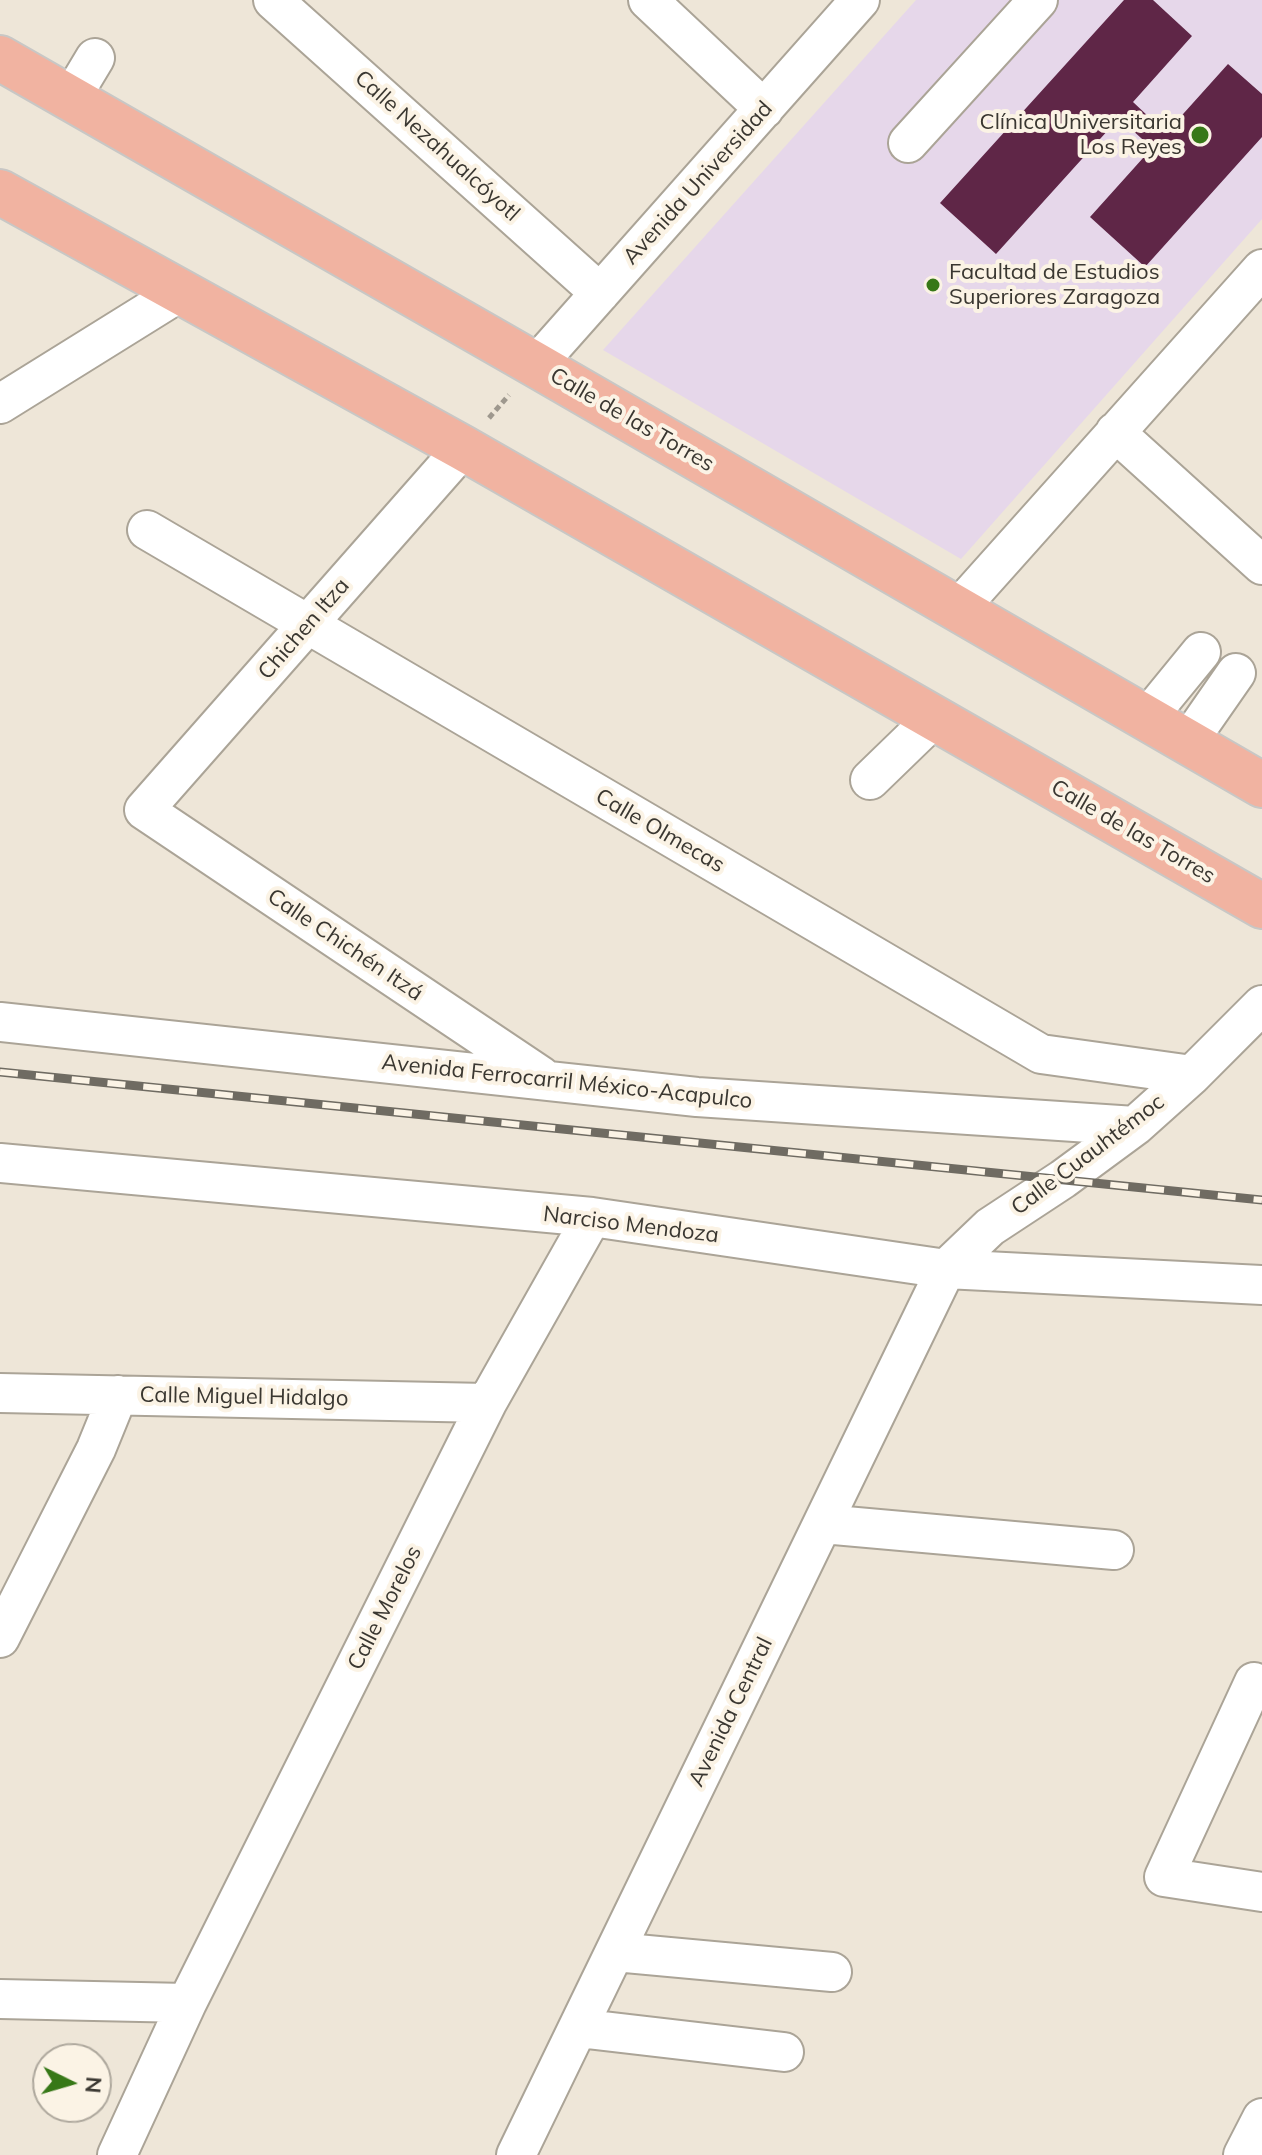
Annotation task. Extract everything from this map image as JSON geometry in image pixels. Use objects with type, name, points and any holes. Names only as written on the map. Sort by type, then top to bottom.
[{"type":"main road","name":"Calle de las Torres","points":[[0,58],[1262,785]]},
{"type":"main road","name":"Calle de las Torres","points":[[0,192],[463,448],[1262,906]]},
{"type":"street","name":"Calle Nezahualcóyotl","points":[[273,0],[600,293]]},
{"type":"street","points":[[648,0],[764,109]]},
{"type":"street","name":"Avenida Universidad","points":[[536,365],[860,0]]},
{"type":"street","points":[[908,143],[1038,0]]},
{"type":"street","points":[[71,98],[95,58]]},
{"type":"street","points":[[959,608],[1262,269]]},
{"type":"street","points":[[0,404],[180,292]]},
{"type":"street","points":[[1115,432],[1262,565]]},
{"type":"street","name":"Chichen Itza","points":[[144,810],[463,448]]},
{"type":"street","name":"Calle Olmecas","points":[[147,530],[1041,1054],[1192,1075]]},
{"type":"street","points":[[1147,718],[1201,652]]},
{"type":"street","points":[[1188,742],[1236,673]]},
{"type":"street","points":[[870,780],[934,718]]},
{"type":"street","name":"Calle Chichén Itzá","points":[[144,810],[547,1080]]},
{"type":"street","name":"Calle Cuauhtémoc","points":[[946,1269],[990,1227],[1135,1126],[1262,1005]]},
{"type":"street","name":"Avenida Ferrocarril México-Acapulco","points":[[0,1022],[697,1097],[1135,1126]]},
{"type":"street","name":"Narciso Mendoza","points":[[0,1163],[592,1217],[946,1269],[1262,1285]]},
{"type":"street","name":"Calle Morelos","points":[[117,2155],[187,2003],[487,1403],[592,1217]]},
{"type":"street","name":"Avenida Central","points":[[516,2155],[946,1269]]},
{"type":"street","name":"Calle Miguel Hidalgo","points":[[0,1393],[487,1403]]},
{"type":"street","points":[[0,1638],[96,1449],[118,1395]]},
{"type":"street","points":[[823,1524],[1114,1550]]},
{"type":"street","points":[[1254,1682],[1164,1877],[1262,1892]]},
{"type":"street","points":[[615,1952],[832,1972]]},
{"type":"street","points":[[0,1999],[187,2003]]},
{"type":"street","points":[[578,2028],[784,2052]]},
{"type":"street","points":[[1243,2155],[1262,2118]]},
{"type":"path","points":[[463,448],[536,365]]},
{"type":"shaded area","name":"Facultad de Estudios Superiores Zaragoza","points":[[916,0],[1262,0],[1262,219],[961,559],[603,350]]},
{"type":"building","name":"Clínica Universitaria Los Reyes","points":[[1124,0],[1153,0],[1192,36],[1133,102],[1166,133],[1228,64],[1262,94],[1262,137],[1145,267],[1090,217],[1152,148],[1119,118],[996,254],[940,203]]},
{"type":"railway","points":[[0,1072],[1262,1200]]},
{"type":"place","name":"Clínica Universitaria Los Reyes","points":[[1200,135]]},
{"type":"place","name":"Facultad de Estudios Superiores Zaragoza","points":[[933,285]]}]
